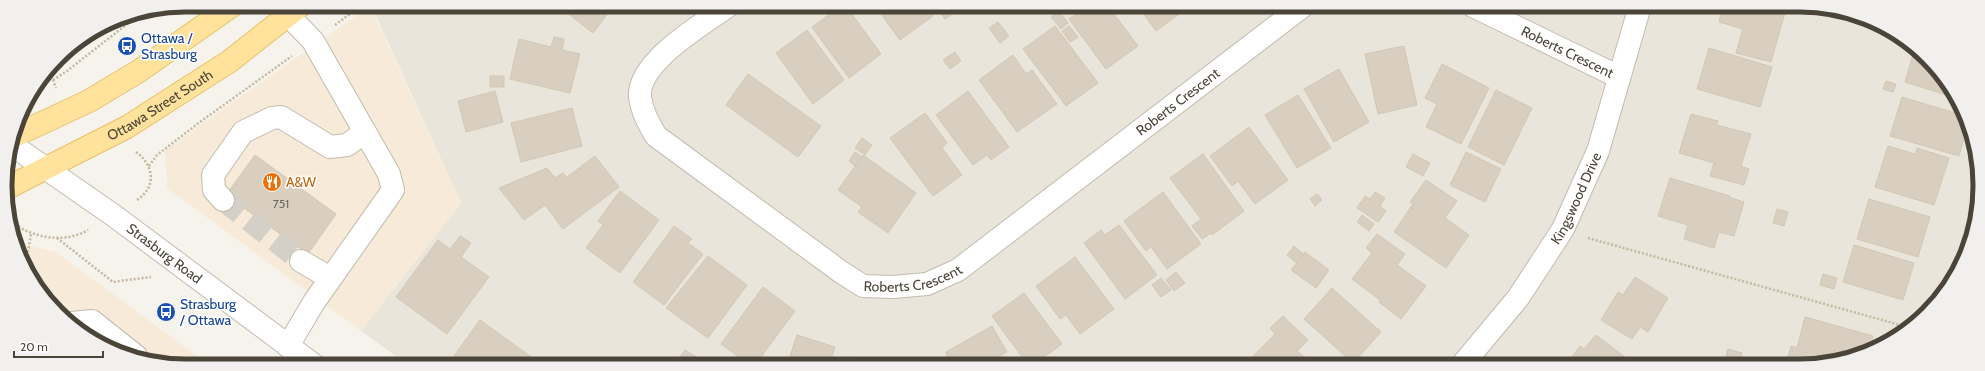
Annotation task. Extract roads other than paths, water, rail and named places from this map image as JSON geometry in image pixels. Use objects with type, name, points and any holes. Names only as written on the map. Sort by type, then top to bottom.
[{"type":"main road","points":[[20,133],[89,101],[133,75],[223,12]]},
{"type":"main road","name":"Ottawa Street South","points":[[12,186],[127,127],[230,61],[292,12]]},
{"type":"street","points":[[288,346],[330,278],[393,190],[389,174],[296,12]]},
{"type":"street","name":"Roberts Crescent","points":[[720,12],[653,63],[644,77],[640,96],[649,125],[656,136],[841,272],[863,286],[894,287],[927,284],[958,270],[1295,12]]},
{"type":"street","name":"Roberts Crescent","points":[[1485,12],[1619,77]]},
{"type":"street","name":"Kingswood Drive","points":[[1467,359],[1518,298],[1563,230],[1598,151],[1638,12]]},
{"type":"street","points":[[223,200],[214,190],[213,175],[243,132],[272,118],[281,117],[330,147],[347,145],[365,132]]},
{"type":"street","name":"Strasburg Road","points":[[16,148],[113,215],[306,359]]},
{"type":"street","points":[[301,261],[330,278]]},
{"type":"street","points":[[79,322],[92,321],[127,349]]},
{"type":"tunnel","points":[[223,200],[301,261]]},
{"type":"place","name":"Ottawa / Strasburg","points":[[127,46]]},
{"type":"place","name":"A&W","points":[[272,182]]},
{"type":"place","name":"Strasburg / Ottawa","points":[[166,312]]}]
